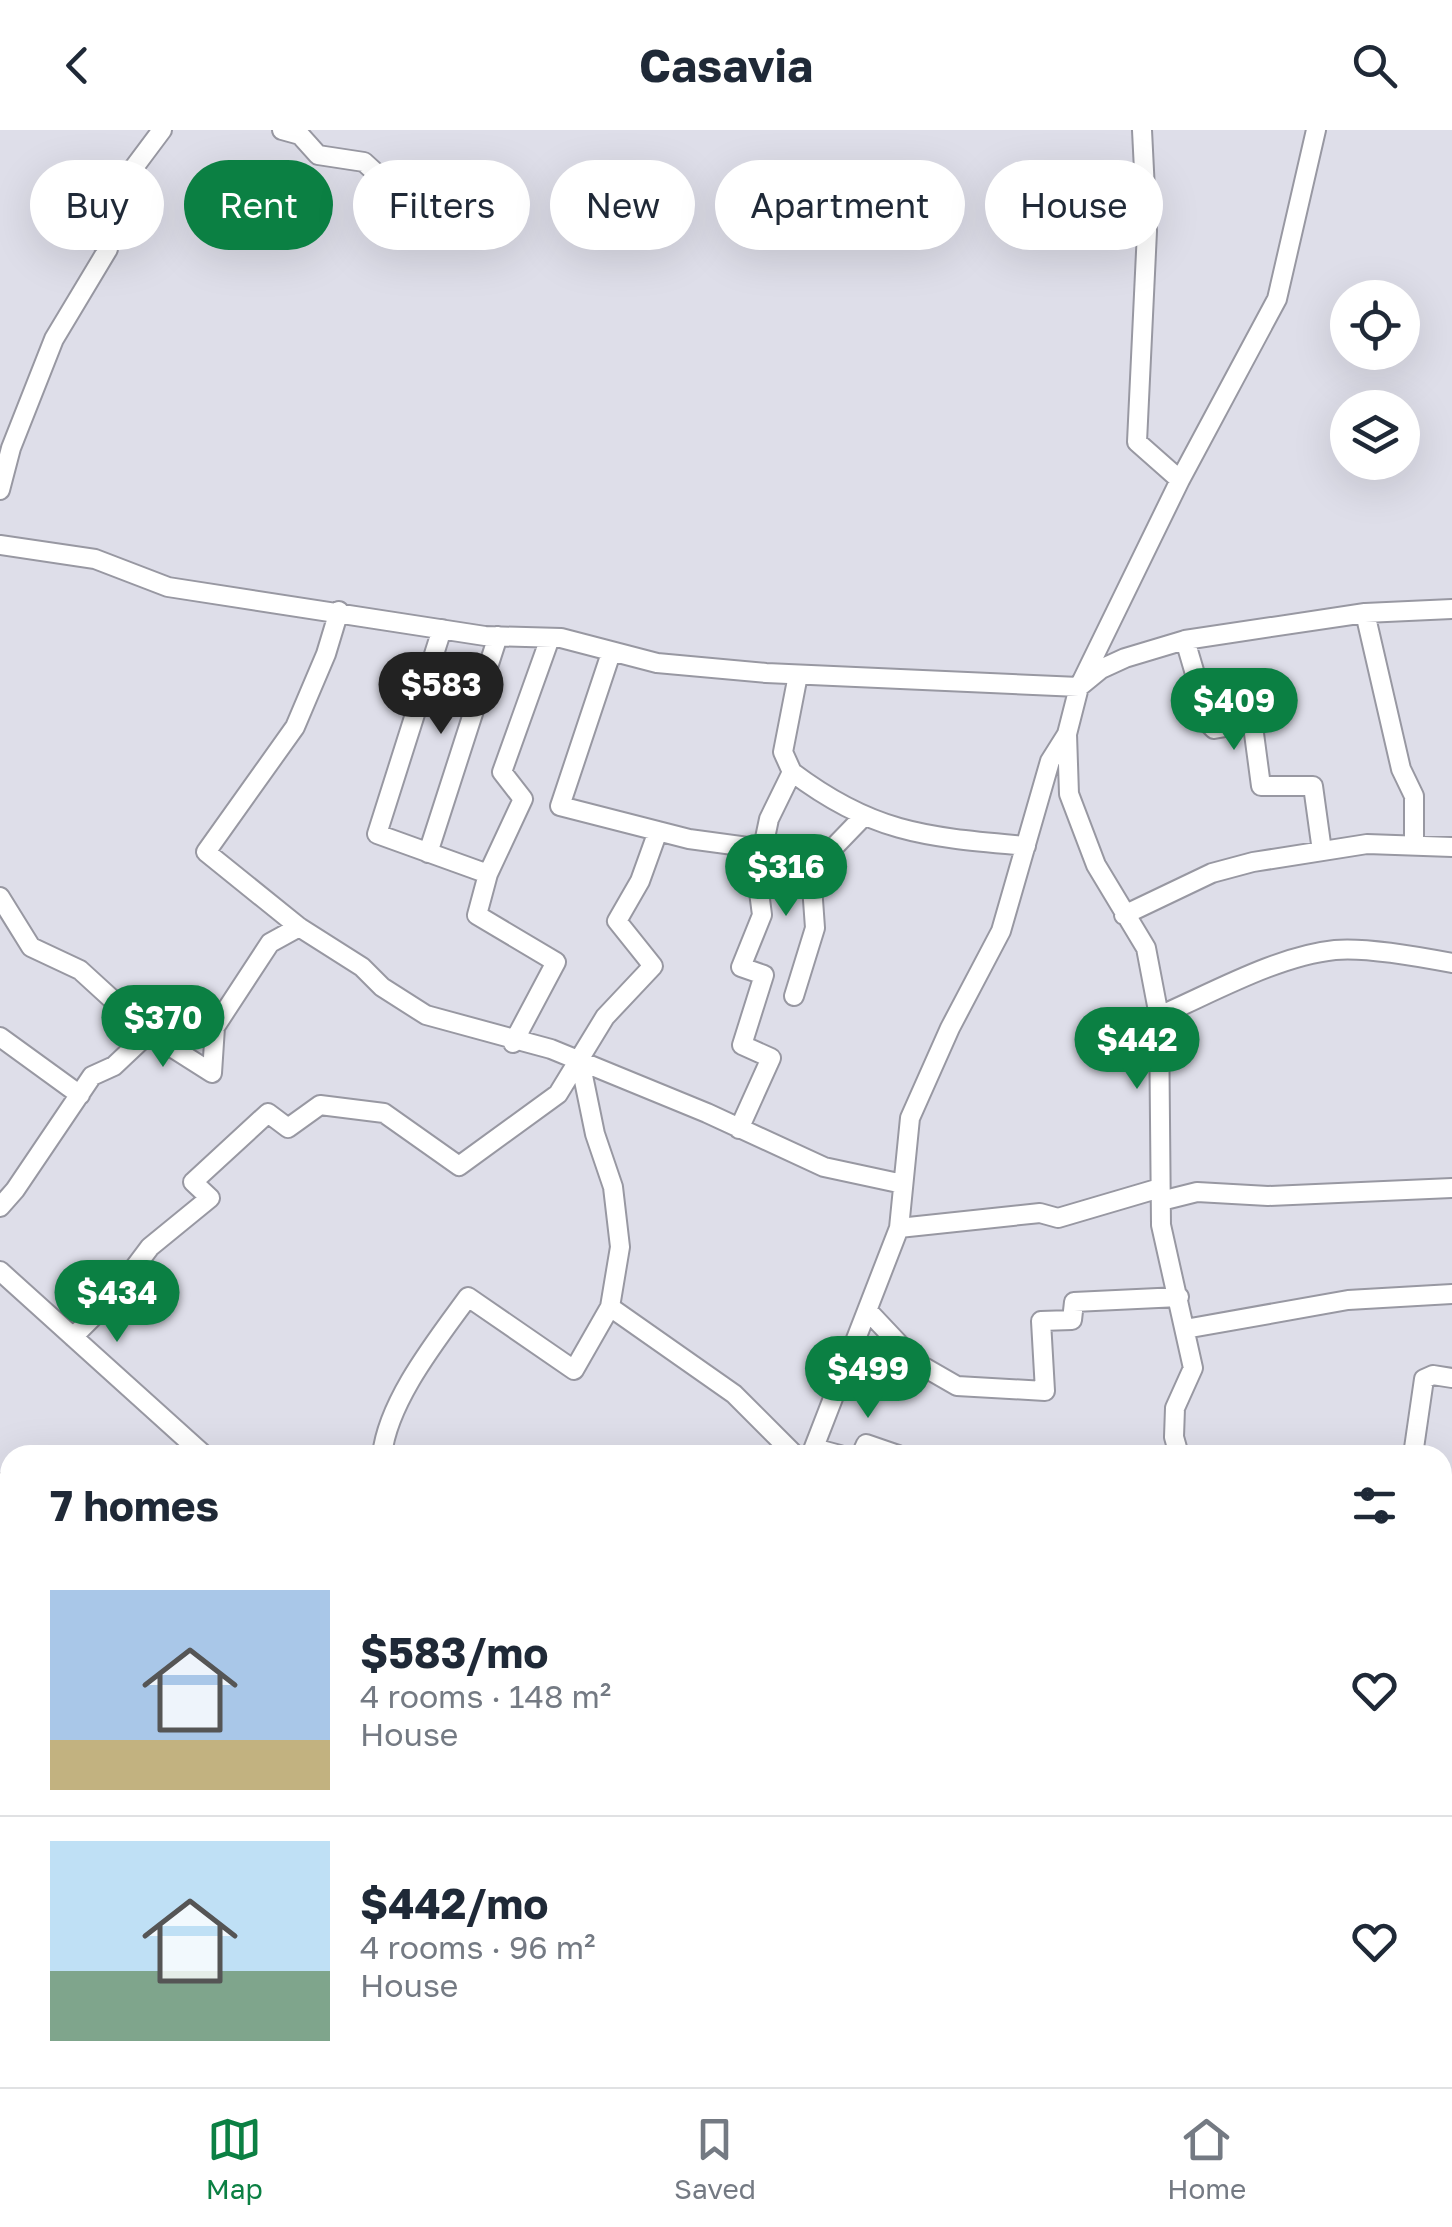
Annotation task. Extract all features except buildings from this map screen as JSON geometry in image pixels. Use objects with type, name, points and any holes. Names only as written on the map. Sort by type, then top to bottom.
[{"type":"street","points":[[0,490],[11,448],[54,339],[108,249],[88,228],[162,130]]},
{"type":"street","points":[[282,130],[300,135],[318,155],[353,160]]},
{"type":"street","points":[[1142,130],[1147,231],[1137,442],[1180,480]]},
{"type":"street","points":[[1176,1445],[1175,1408],[1193,1368],[1162,1225],[1159,1016],[1146,948],[1096,865],[1069,794],[1067,734],[1079,686],[1180,480],[1277,299],[1316,130]]},
{"type":"street","points":[[0,545],[95,559],[168,587],[442,629],[550,638],[657,663],[798,675],[1079,686],[1101,669],[1125,658],[1185,640],[1365,612],[1452,610]]},
{"type":"street","points":[[339,611],[296,727],[206,852],[299,927],[362,967],[382,987],[426,1015],[580,1061],[824,1167],[903,1184]]},
{"type":"street","points":[[1365,612],[1401,769],[1414,796],[1414,845]]},
{"type":"street","points":[[442,629],[376,834],[488,874]]},
{"type":"street","points":[[428,852],[498,636]]},
{"type":"street","points":[[514,1041],[556,962],[477,914],[488,874],[522,799],[502,772],[550,638]]},
{"type":"street","points":[[1185,640],[1210,724],[1214,729],[1249,723],[1253,726],[1262,786],[1313,786],[1322,851]]},
{"type":"street","points":[[610,653],[560,806],[690,839],[762,848],[819,873]]},
{"type":"street","points":[[798,675],[782,752],[792,772],[829,800],[862,817],[927,836],[1026,846]]},
{"type":"street","points":[[815,1445],[898,1228],[910,1118],[950,1028],[1001,931],[1050,761],[1067,734]]},
{"type":"street","points":[[739,1129],[771,1058],[742,1045],[764,975],[741,967],[762,915],[757,876],[769,818],[792,772]]},
{"type":"street","points":[[794,996],[814,928],[812,886],[835,846],[862,817]]},
{"type":"street","points":[[73,1337],[110,1300],[150,1247],[210,1198],[193,1182],[268,1113],[288,1128],[320,1105],[384,1113],[459,1166],[558,1094],[605,1017],[654,966],[617,921],[640,881],[658,831]]},
{"type":"street","points":[[1124,915],[1212,873],[1252,862],[1368,844],[1452,847]]},
{"type":"street","points":[[0,897],[31,948],[80,970],[148,1033],[212,1073],[215,1027],[270,943],[299,927]]},
{"type":"street","points":[[1159,1016],[1247,977],[1337,949],[1452,963]]},
{"type":"street","points":[[0,1207],[92,1076],[114,1066],[148,1033]]},
{"type":"street","points":[[0,1037],[80,1095]]},
{"type":"street","points":[[383,1445],[384,1435],[426,1353],[468,1298],[574,1370],[610,1307],[620,1247],[613,1187],[595,1134],[580,1061]]},
{"type":"street","points":[[898,1228],[1040,1213],[1058,1218],[1160,1194],[1268,1196],[1452,1188]]},
{"type":"street","points":[[0,1271],[193,1445]]},
{"type":"street","points":[[1185,1328],[1348,1300],[1452,1294]]},
{"type":"street","points":[[868,1311],[917,1363],[957,1386],[1045,1391],[1041,1321],[1072,1320],[1074,1302],[1178,1297]]},
{"type":"street","points":[[610,1307],[734,1394],[785,1445]]},
{"type":"street","points":[[1414,1445],[1424,1378],[1452,1378]]}]
